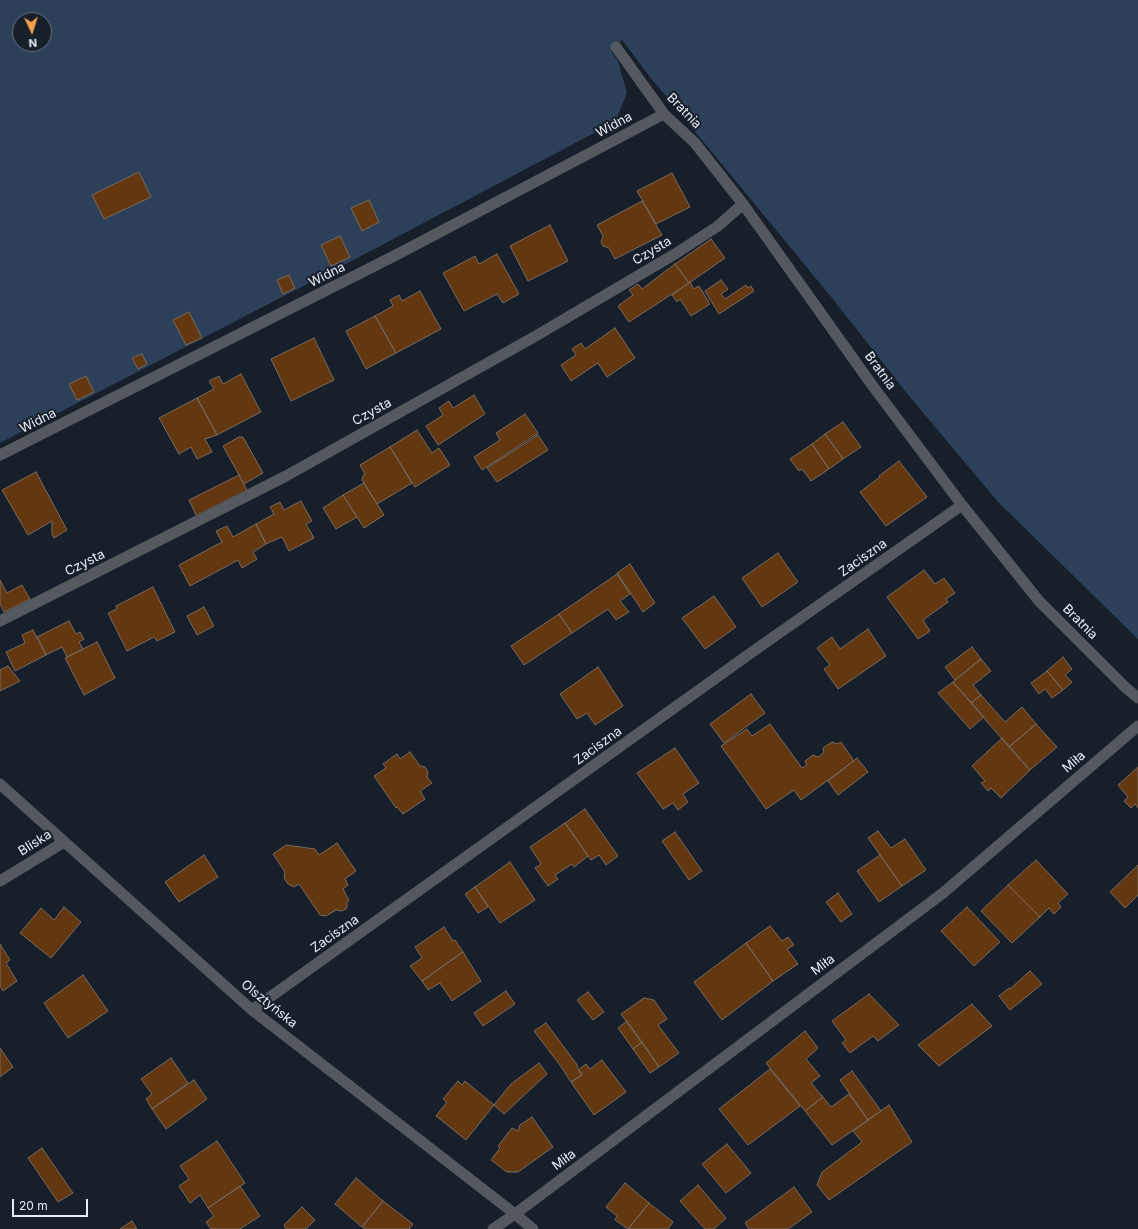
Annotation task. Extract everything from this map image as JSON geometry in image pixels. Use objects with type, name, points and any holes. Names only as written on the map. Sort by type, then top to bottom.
[{"type":"street","name":"Bratnia","points":[[616,47],[664,114],[695,143],[743,204],[872,385],[962,506],[1039,601],[1138,698]]},
{"type":"street","name":"Widna","points":[[0,455],[390,258],[664,114]]},
{"type":"street","name":"Czysta","points":[[0,621],[286,476],[534,338],[675,254],[718,226],[743,204]]},
{"type":"street","name":"Zaciszna","points":[[252,1010],[755,650],[962,506]]},
{"type":"street","name":"Miła","points":[[493,1229],[942,893],[1138,726]]},
{"type":"street","name":"Olsztyńska","points":[[0,784],[252,1010],[533,1229]]},
{"type":"street","name":"Bliska","points":[[0,881],[64,842]]},
{"type":"shaded area","points":[[0,0],[1138,0],[1138,639],[998,502],[905,391],[832,298],[650,77],[622,40],[611,51],[618,61],[627,93],[615,122],[344,265],[0,443]]},
{"type":"building","points":[[139,172],[151,197],[104,219],[92,195]]},
{"type":"building","points":[[672,173],[690,207],[656,224],[637,191]]},
{"type":"building","points":[[369,200],[379,222],[362,231],[351,208]]},
{"type":"building","points":[[642,201],[662,235],[615,259],[609,248],[603,246],[601,242],[603,236],[597,225]]},
{"type":"building","points":[[550,225],[568,261],[528,281],[510,246]]},
{"type":"building","points":[[340,236],[350,257],[331,266],[321,245]]},
{"type":"building","points":[[711,239],[725,258],[689,283],[675,264]]},
{"type":"building","points":[[497,254],[519,294],[503,303],[497,294],[464,311],[443,273],[475,256],[479,264]]},
{"type":"building","points":[[675,264],[689,283],[629,322],[618,306],[633,295],[629,290],[638,284],[642,289]]},
{"type":"building","points":[[289,275],[295,288],[283,294],[277,280]]},
{"type":"building","points":[[721,280],[728,289],[721,294],[725,299],[746,285],[748,288],[751,286],[754,291],[719,314],[705,291]]},
{"type":"building","points":[[690,282],[694,289],[699,286],[710,304],[691,316],[680,299],[677,302],[672,295]]},
{"type":"building","points":[[420,291],[441,329],[396,353],[375,316],[393,306],[390,300],[399,295],[402,301]]},
{"type":"building","points":[[189,312],[202,338],[186,345],[173,320]]},
{"type":"building","points":[[375,316],[396,353],[366,369],[346,331]]},
{"type":"building","points":[[615,328],[635,358],[607,377],[598,363],[571,381],[561,365],[576,355],[572,349],[581,343],[585,349]]},
{"type":"building","points":[[314,338],[334,380],[291,401],[271,359]]},
{"type":"building","points":[[142,354],[147,364],[138,369],[132,358]]},
{"type":"building","points":[[241,374],[261,412],[217,435],[197,398],[214,389],[209,381],[219,376],[223,384]]},
{"type":"building","points":[[86,376],[94,392],[77,400],[69,384]]},
{"type":"building","points":[[474,395],[485,414],[438,445],[426,426],[443,415],[439,408],[449,401],[453,408]]},
{"type":"building","points":[[197,398],[217,435],[205,439],[212,452],[197,459],[191,447],[179,454],[159,418]]},
{"type":"building","points":[[525,414],[538,433],[482,470],[474,457],[500,440],[496,433]]},
{"type":"building","points":[[843,422],[861,447],[843,459],[825,434]]},
{"type":"building","points":[[417,430],[432,453],[439,448],[450,465],[415,487],[390,447]]},
{"type":"building","points":[[825,434],[843,459],[829,469],[812,444]]},
{"type":"building","points":[[538,435],[548,450],[497,482],[487,468]]},
{"type":"building","points":[[239,437],[243,437],[263,473],[244,484],[223,446]]},
{"type":"building","points":[[812,444],[829,469],[811,481],[802,469],[799,471],[790,459]]},
{"type":"building","points":[[390,447],[412,483],[377,504],[362,480],[365,474],[360,465]]},
{"type":"building","points":[[899,461],[927,497],[886,526],[860,492]]},
{"type":"building","points":[[36,472],[67,530],[54,538],[52,534],[52,521],[28,535],[2,490]]},
{"type":"building","points":[[239,475],[248,492],[197,517],[189,500]]},
{"type":"building","points":[[364,483],[384,515],[364,528],[343,495]]},
{"type":"building","points":[[343,495],[357,517],[336,529],[323,508]]},
{"type":"building","points":[[301,501],[312,521],[306,524],[314,538],[289,551],[282,537],[266,544],[256,524],[274,514],[270,507],[280,502],[284,510]]},
{"type":"building","points":[[256,524],[266,544],[253,552],[257,559],[242,568],[238,560],[190,586],[179,565],[222,542],[216,531],[227,526],[233,537]]},
{"type":"building","points":[[778,553],[798,582],[762,607],[742,578]]},
{"type":"building","points":[[630,564],[655,603],[643,612],[617,573]]},
{"type":"building","points":[[924,570],[935,584],[944,578],[955,593],[946,599],[948,602],[923,620],[930,631],[918,639],[887,597]]},
{"type":"building","points":[[617,574],[630,594],[620,601],[629,612],[616,620],[608,609],[572,633],[559,614]]},
{"type":"building","points":[[0,580],[7,593],[22,585],[30,599],[4,612],[0,604]]},
{"type":"building","points":[[153,587],[175,632],[157,641],[154,637],[127,651],[108,613],[117,609],[116,606]]},
{"type":"building","points":[[714,596],[736,627],[705,649],[682,618]]},
{"type":"building","points":[[204,607],[214,626],[197,635],[187,616]]},
{"type":"building","points":[[559,614],[572,633],[524,665],[511,646]]},
{"type":"building","points":[[69,621],[76,634],[80,632],[84,639],[79,642],[83,649],[67,657],[62,647],[46,655],[37,637]]},
{"type":"building","points":[[868,629],[886,656],[838,689],[824,669],[830,665],[817,648],[832,637],[840,649]]},
{"type":"building","points":[[33,630],[46,655],[15,671],[6,652],[25,643],[22,635]]},
{"type":"building","points":[[97,642],[115,678],[84,695],[65,658]]},
{"type":"building","points":[[972,647],[981,659],[955,680],[945,667]]},
{"type":"building","points":[[1063,657],[1072,669],[1065,675],[1072,682],[1063,690],[1047,671]]},
{"type":"building","points":[[981,659],[991,671],[973,685],[981,695],[971,703],[953,682]]},
{"type":"building","points":[[8,666],[20,681],[0,691],[0,670]]},
{"type":"building","points":[[598,667],[623,706],[595,725],[587,713],[577,719],[560,694]]},
{"type":"building","points":[[1047,671],[1063,690],[1052,698],[1045,689],[1039,694],[1031,683]]},
{"type":"building","points":[[953,682],[984,717],[970,729],[938,693]]},
{"type":"building","points":[[751,694],[765,713],[724,743],[710,724]]},
{"type":"building","points":[[981,695],[1005,722],[1022,707],[1036,724],[1009,747],[971,703]]},
{"type":"building","points":[[770,724],[802,768],[807,765],[805,761],[813,755],[818,757],[824,753],[823,748],[832,742],[837,744],[841,742],[854,761],[801,800],[794,790],[766,809],[721,746],[747,729],[752,736]]},
{"type":"building","points":[[1036,724],[1057,747],[1030,770],[1009,747]]},
{"type":"building","points":[[1002,738],[1030,770],[1001,798],[991,788],[988,791],[981,783],[985,781],[972,766]]},
{"type":"building","points":[[675,748],[699,783],[683,794],[688,802],[678,810],[673,803],[663,809],[637,773]]},
{"type":"building","points":[[410,752],[420,766],[425,767],[428,772],[427,777],[432,783],[420,791],[425,799],[403,814],[397,807],[396,808],[374,776],[386,768],[383,764],[397,754],[400,759]]},
{"type":"building","points":[[857,758],[868,772],[838,795],[828,781]]},
{"type":"building","points":[[1138,767],[1138,808],[1135,804],[1131,808],[1124,801],[1128,797],[1118,785]]},
{"type":"building","points":[[585,809],[618,856],[606,865],[599,855],[591,860],[565,823]]},
{"type":"building","points":[[565,823],[588,856],[574,867],[572,864],[555,875],[558,879],[548,886],[535,868],[541,864],[530,847]]},
{"type":"building","points":[[878,831],[891,848],[905,839],[926,870],[902,886],[868,838]]},
{"type":"building","points":[[675,832],[702,871],[689,880],[662,841]]},
{"type":"building","points":[[337,843],[356,871],[345,879],[348,885],[343,889],[349,900],[347,902],[347,908],[342,911],[336,910],[326,916],[320,915],[299,884],[294,887],[288,884],[284,878],[285,872],[273,854],[286,845],[315,849],[319,855]]},
{"type":"building","points":[[204,855],[218,877],[179,902],[165,882]]},
{"type":"building","points":[[880,855],[902,886],[879,902],[857,871]]},
{"type":"building","points":[[1036,860],[1068,894],[1058,903],[1061,907],[1054,914],[1049,908],[1040,917],[1008,885]]},
{"type":"building","points":[[510,862],[535,900],[500,923],[475,887]]},
{"type":"building","points":[[1138,865],[1138,895],[1125,908],[1110,892]]},
{"type":"building","points":[[1008,885],[1040,917],[1012,943],[981,911]]},
{"type":"building","points":[[475,887],[488,907],[478,913],[465,894]]},
{"type":"building","points":[[838,893],[852,914],[841,922],[826,902]]},
{"type":"building","points":[[64,907],[81,922],[51,958],[20,933],[41,908],[54,920]]},
{"type":"building","points":[[967,907],[1000,942],[974,966],[941,931]]},
{"type":"building","points":[[770,926],[782,941],[788,937],[794,945],[787,949],[798,964],[773,981],[746,943]]},
{"type":"building","points":[[444,927],[453,941],[455,940],[463,952],[422,981],[410,966],[422,958],[415,947]]},
{"type":"building","points":[[746,943],[773,981],[722,1020],[694,982]]},
{"type":"building","points":[[0,944],[10,960],[6,963],[17,981],[3,991],[0,986]]},
{"type":"building","points":[[463,952],[481,981],[452,1001],[440,983],[428,990],[422,981]]},
{"type":"building","points":[[1030,971],[1042,984],[1010,1010],[999,996],[1009,988],[1010,989]]},
{"type":"building","points":[[83,975],[108,1011],[68,1038],[44,1003]]},
{"type":"building","points":[[506,991],[515,1004],[483,1026],[474,1013]]},
{"type":"building","points":[[588,992],[604,1012],[593,1020],[577,1000]]},
{"type":"building","points":[[869,994],[899,1025],[878,1041],[873,1036],[850,1053],[842,1043],[846,1040],[832,1021]]},
{"type":"building","points":[[644,998],[654,1000],[667,1019],[658,1025],[679,1053],[659,1067],[621,1014]]},
{"type":"building","points":[[972,1004],[992,1026],[939,1066],[918,1045]]},
{"type":"building","points":[[627,1021],[642,1042],[633,1049],[618,1028]]},
{"type":"building","points":[[546,1023],[578,1066],[577,1067],[582,1075],[571,1082],[534,1031]]},
{"type":"building","points":[[805,1031],[818,1048],[806,1059],[820,1076],[811,1083],[823,1097],[805,1111],[766,1063]]},
{"type":"building","points":[[642,1042],[659,1067],[650,1073],[633,1049]]},
{"type":"building","points":[[0,1048],[13,1067],[0,1077]]},
{"type":"building","points":[[171,1058],[188,1083],[152,1109],[146,1099],[152,1094],[141,1079]]},
{"type":"building","points":[[602,1060],[626,1092],[594,1115],[571,1082],[582,1075],[578,1070],[586,1064],[590,1069]]},
{"type":"building","points":[[539,1063],[547,1074],[504,1114],[494,1105],[511,1084]]},
{"type":"building","points":[[770,1069],[800,1106],[748,1145],[719,1109]]},
{"type":"building","points":[[852,1071],[881,1111],[868,1120],[840,1080]]},
{"type":"building","points":[[194,1080],[207,1099],[166,1129],[152,1109]]},
{"type":"building","points":[[458,1081],[462,1085],[465,1081],[494,1105],[466,1140],[436,1116],[447,1102],[443,1099]]},
{"type":"building","points":[[849,1094],[868,1120],[832,1145],[805,1111],[823,1097],[831,1107]]},
{"type":"building","points":[[889,1105],[912,1142],[829,1200],[817,1185],[822,1172],[862,1142],[853,1131]]},
{"type":"building","points":[[532,1117],[553,1147],[518,1172],[507,1172],[491,1160],[500,1148],[498,1146],[512,1128],[518,1131],[520,1125]]},
{"type":"building","points":[[217,1141],[245,1183],[208,1208],[200,1195],[190,1203],[179,1186],[189,1179],[180,1166]]},
{"type":"building","points":[[727,1144],[751,1173],[726,1193],[702,1164]]},
{"type":"building","points":[[42,1148],[73,1193],[58,1202],[28,1158]]},
{"type":"building","points":[[356,1178],[383,1201],[362,1227],[335,1204]]},
{"type":"building","points":[[625,1183],[649,1203],[628,1229],[615,1220],[617,1216],[606,1207]]},
{"type":"building","points":[[698,1185],[726,1218],[714,1229],[705,1229],[680,1201]]},
{"type":"building","points":[[240,1186],[260,1216],[240,1229],[211,1229],[206,1222],[214,1216],[208,1208]]},
{"type":"building","points":[[794,1187],[812,1212],[788,1229],[749,1229],[745,1223]]},
{"type":"building","points":[[383,1201],[413,1224],[409,1229],[366,1229],[362,1227]]},
{"type":"building","points":[[649,1203],[673,1222],[668,1229],[628,1229]]},
{"type":"building","points":[[302,1207],[315,1220],[306,1229],[286,1229],[284,1225]]},
{"type":"building","points":[[132,1221],[137,1229],[120,1229]]}]
